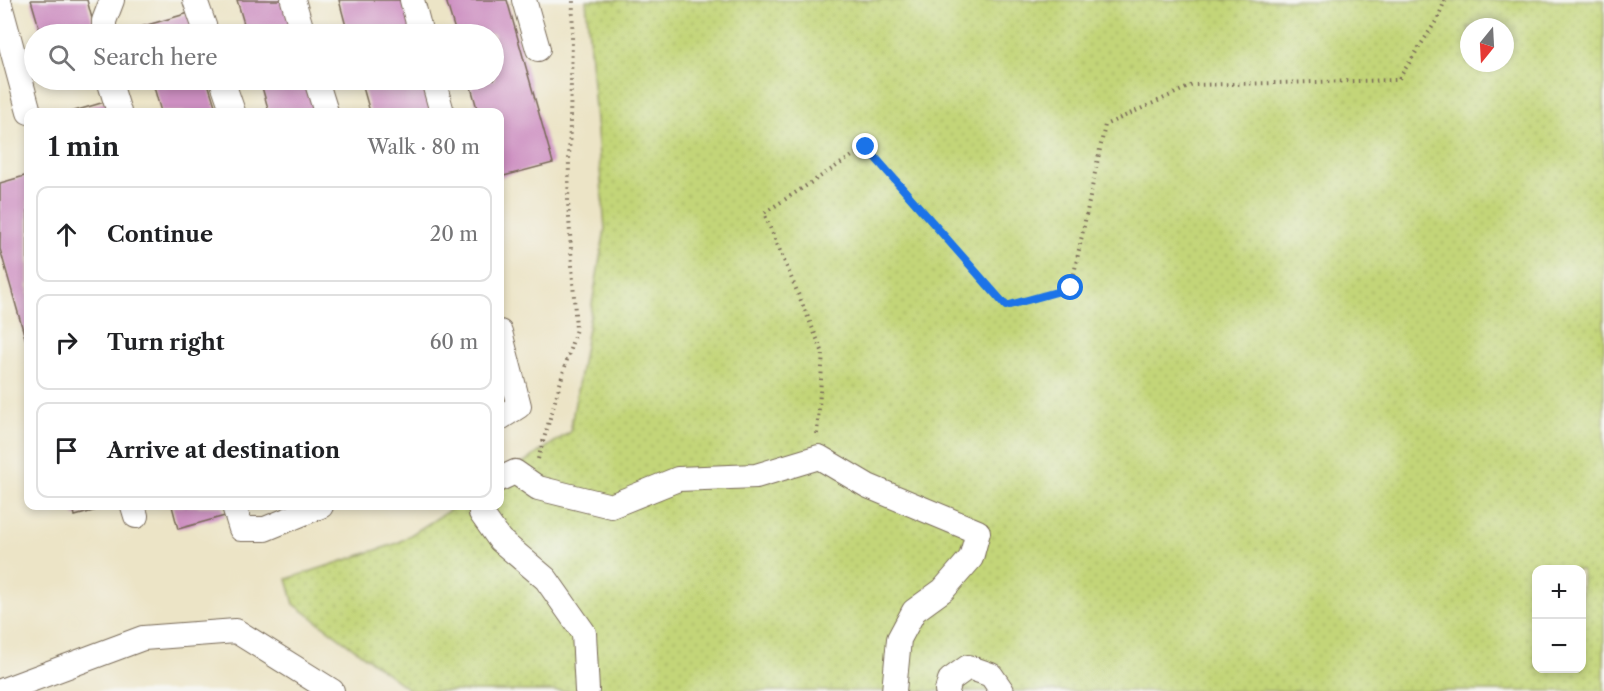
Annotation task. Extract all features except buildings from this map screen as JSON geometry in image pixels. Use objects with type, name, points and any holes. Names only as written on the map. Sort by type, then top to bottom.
[{"type":"street","points":[[195,0],[203,24]]},
{"type":"street","points":[[293,0],[300,24]]},
{"type":"street","points":[[412,0],[418,24]]},
{"type":"street","points":[[524,0],[538,49]]},
{"type":"street","points":[[0,5],[28,108]]},
{"type":"street","points":[[112,90],[118,108]]},
{"type":"street","points":[[225,90],[232,108]]},
{"type":"street","points":[[319,90],[325,108]]},
{"type":"street","points":[[436,90],[441,108]]},
{"type":"street","points":[[504,348],[519,406],[504,415]]},
{"type":"street","points":[[504,478],[515,472],[538,488],[611,506],[678,479],[756,476],[819,457],[868,486],[978,532],[971,558],[944,590],[914,611],[899,639],[894,691]]},
{"type":"street","points":[[235,510],[241,529],[265,529],[311,510]]},
{"type":"street","points":[[483,510],[482,513],[500,540],[546,579],[584,633],[587,691]]},
{"type":"street","points":[[0,691],[143,638],[236,631],[333,691]]},
{"type":"street","points":[[947,691],[950,680],[968,667],[991,675],[1002,691]]},
{"type":"path","points":[[531,483],[576,329],[568,202],[573,0]]},
{"type":"path","points":[[815,458],[823,353],[764,213],[866,147],[1006,306],[1071,288],[1104,125],[1193,85],[1398,80],[1438,18],[1445,0]]},
{"type":"green space","points":[[586,0],[1604,0],[1604,691],[411,691],[294,604],[287,579],[398,543],[450,510],[504,510],[504,475],[570,432],[605,229]]},
{"type":"route","points":[[866,147],[1006,306],[1071,288]]}]
